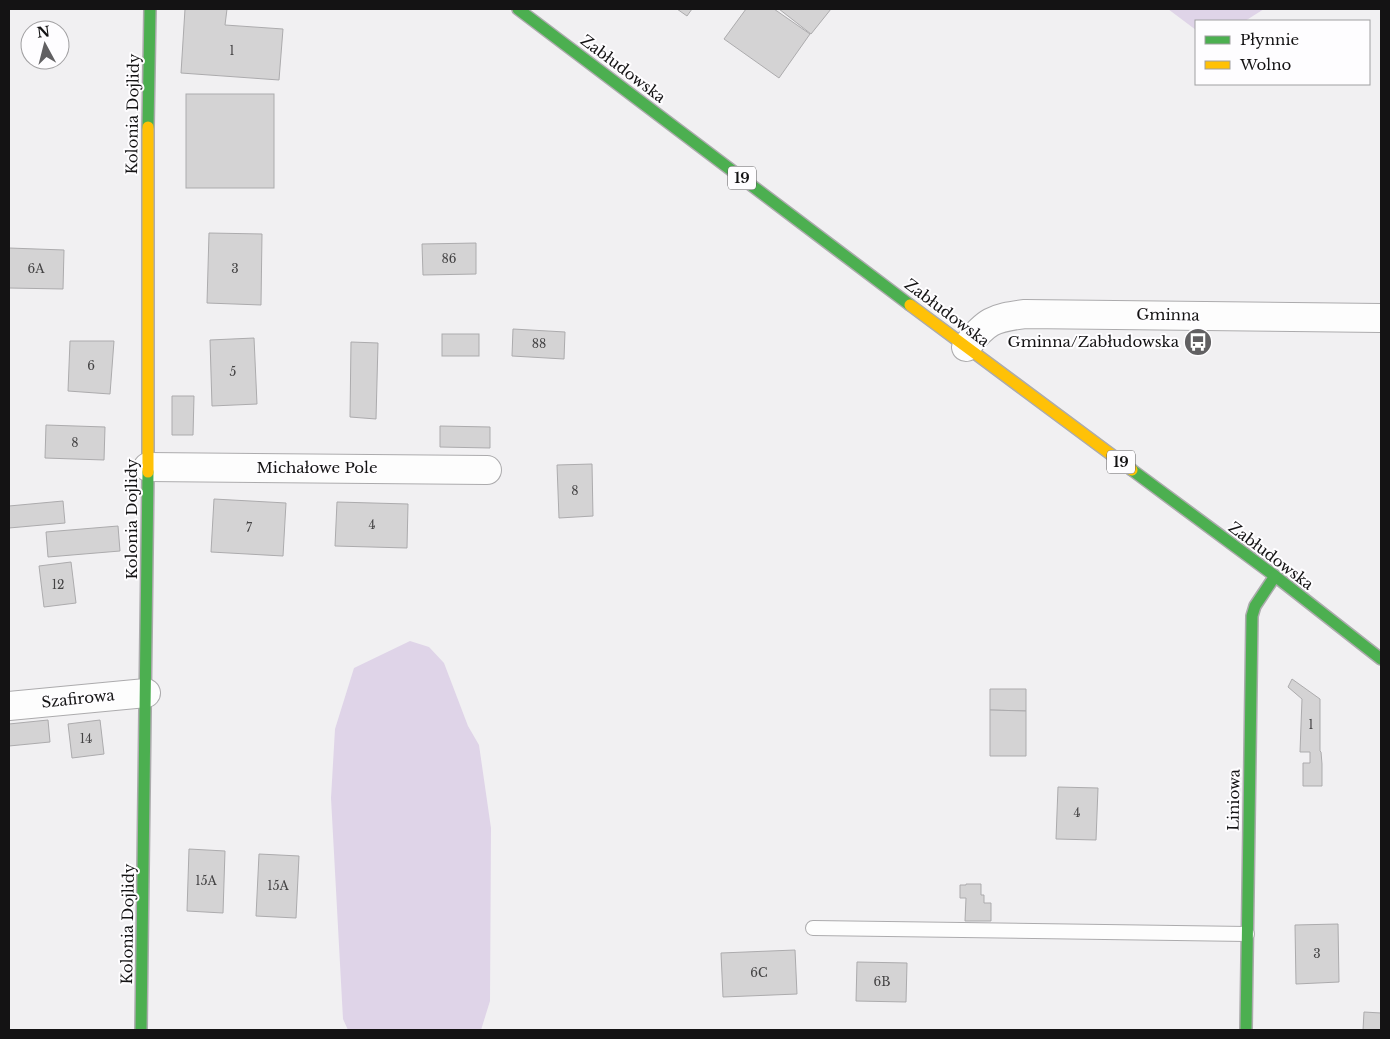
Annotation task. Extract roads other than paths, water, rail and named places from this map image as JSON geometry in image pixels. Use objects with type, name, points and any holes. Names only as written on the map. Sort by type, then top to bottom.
[{"type":"main road","name":"Kolonia Dojlidy","points":[[141,1030],[148,467],[147,160],[150,9]]},
{"type":"main road","name":"Zabłudowska","points":[[518,9],[966,347],[1275,576],[1381,659]]},
{"type":"main road","name":"Liniowa","points":[[1246,1030],[1252,616],[1255,606],[1275,576]]},
{"type":"street","name":"Gminna","points":[[966,347],[979,331],[993,321],[1004,317],[1025,314],[1381,318]]},
{"type":"street","name":"Michałowe Pole","points":[[148,467],[487,470]]},
{"type":"street","name":"Szafirowa","points":[[9,706],[146,693]]},
{"type":"lane","points":[[813,928],[1247,934]]},
{"type":"place","name":"Gminna/Zabłudowska","points":[[1198,342]]}]
